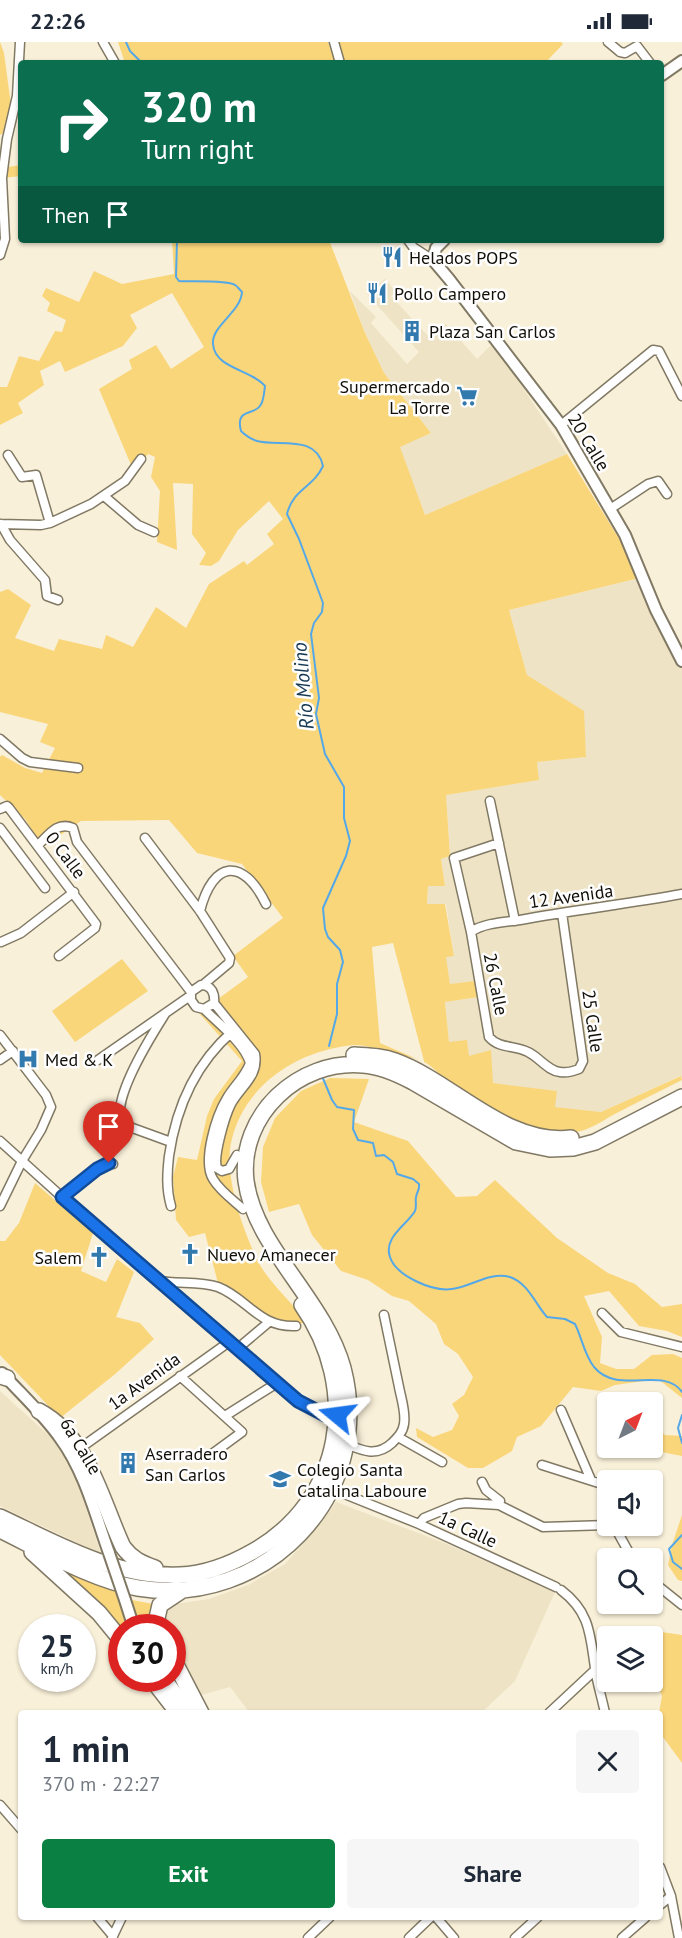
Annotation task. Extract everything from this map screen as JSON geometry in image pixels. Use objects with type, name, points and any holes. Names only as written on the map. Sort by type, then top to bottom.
[{"type":"highway","points":[[158,1614],[160,1605],[180,1583],[201,1572],[225,1566],[263,1546],[291,1524],[316,1492],[332,1450],[337,1415],[334,1377],[325,1347],[307,1312],[254,1235],[239,1200],[236,1181],[237,1155],[241,1138],[249,1118],[265,1094],[275,1084],[303,1067],[325,1059],[345,1056],[378,1056],[403,1064],[518,1130],[550,1138],[575,1137],[602,1128],[682,1086]]},
{"type":"highway","points":[[39,1411],[51,1418],[79,1449],[93,1475],[123,1547],[139,1563],[195,1590],[220,1584],[253,1570],[285,1549],[316,1515],[332,1489],[346,1444],[348,1406],[346,1382],[331,1337],[321,1317],[259,1222],[249,1196],[246,1162],[248,1146],[260,1117],[280,1092],[318,1070],[365,1065],[405,1077],[516,1142],[550,1149],[573,1148],[604,1138],[682,1097]]},
{"type":"highway","points":[[0,1516],[90,1559],[180,1583]]},
{"type":"highway","points":[[4,1532],[88,1572],[115,1582],[136,1588],[180,1583]]},
{"type":"highway","points":[[4,1532],[39,1557],[108,1624]]},
{"type":"highway","points":[[186,1684],[199,1710]]},
{"type":"highway","points":[[162,1692],[176,1710]]},
{"type":"street","points":[[19,60],[20,42]]},
{"type":"street","points":[[103,42],[113,60]]},
{"type":"street","points":[[334,42],[339,60]]},
{"type":"street","points":[[608,42],[620,52],[625,53],[637,46],[648,60]]},
{"type":"street","points":[[620,52],[633,42]]},
{"type":"street","points":[[643,42],[654,60]]},
{"type":"street","points":[[664,72],[682,61]]},
{"type":"street","points":[[0,255],[5,239],[3,140],[17,96],[18,78]]},
{"type":"street","points":[[411,243],[433,261],[436,248],[441,243]]},
{"type":"street","name":"20 Calle","points":[[433,261],[561,425],[625,535],[656,610],[682,661]]},
{"type":"street","points":[[561,425],[656,350],[659,351],[682,396]]},
{"type":"street","points":[[9,454],[22,477],[36,475],[50,523]]},
{"type":"street","points":[[0,524],[31,526],[50,523],[104,496],[125,481],[141,459]]},
{"type":"street","points":[[610,509],[648,484],[657,481],[667,494]]},
{"type":"street","points":[[104,496],[138,525],[154,532]]},
{"type":"street","points":[[0,524],[16,549],[45,580],[47,596],[58,600]]},
{"type":"street","points":[[0,739],[30,762],[78,768]]},
{"type":"street","points":[[490,801],[515,921]]},
{"type":"street","name":"0 Calle","points":[[4,808],[38,846],[97,926],[59,956]]},
{"type":"street","points":[[38,846],[57,827],[70,826],[73,828],[77,842],[191,994],[192,1004],[204,1009],[232,1031],[255,1054],[257,1062],[255,1071],[232,1102],[226,1116],[216,1153],[217,1168],[222,1171],[229,1169],[237,1155]]},
{"type":"street","points":[[0,828],[45,888]]},
{"type":"street","points":[[98,1060],[165,1014],[229,963],[230,958],[200,911],[144,838]]},
{"type":"street","name":"26 Calle","points":[[489,1037],[471,935],[454,858],[499,843]]},
{"type":"street","points":[[200,911],[203,900],[215,880],[222,873],[231,870],[239,872],[249,880],[266,904]]},
{"type":"street","points":[[0,947],[0,941],[21,933],[74,892]]},
{"type":"street","name":"12 Avenida","points":[[471,935],[476,928],[682,894]]},
{"type":"street","name":"25 Calle","points":[[489,1037],[499,1045],[527,1051],[560,1072],[573,1071],[581,1066],[583,1061],[562,913]]},
{"type":"street","points":[[204,984],[214,994],[214,1003],[248,1056],[250,1063],[220,1113],[213,1132],[209,1170],[214,1180],[243,1209]]},
{"type":"street","points":[[204,1009],[214,1003]]},
{"type":"street","points":[[165,1014],[138,1058],[123,1094],[120,1119],[122,1124],[171,1142]]},
{"type":"street","points":[[171,1206],[167,1194],[167,1178],[176,1119],[190,1086],[206,1060],[232,1031]]},
{"type":"street","points":[[0,1035],[50,1104],[51,1109],[0,1206]]},
{"type":"street","points":[[0,1060],[13,1051]]},
{"type":"street","points":[[0,1141],[156,1280],[298,1401],[325,1415],[337,1415]]},
{"type":"street","points":[[62,1197],[97,1169],[106,1164],[113,1164]]},
{"type":"street","points":[[156,1280],[208,1284],[220,1288],[269,1322],[287,1327],[296,1326]]},
{"type":"street","points":[[602,1313],[621,1332],[682,1347]]},
{"type":"street","points":[[346,1444],[365,1452],[385,1449],[398,1437],[405,1421],[384,1315]]},
{"type":"street","points":[[237,1349],[269,1322]]},
{"type":"street","name":"1a Avenida","points":[[79,1449],[229,1342]]},
{"type":"street","name":"6a Calle","points":[[2,1375],[39,1411],[60,1438],[83,1478],[130,1614]]},
{"type":"street","points":[[180,1376],[242,1432],[212,1454]]},
{"type":"street","points":[[225,1416],[277,1383]]},
{"type":"street","points":[[561,1410],[591,1480]]},
{"type":"street","points":[[398,1437],[442,1462]]},
{"type":"street","points":[[542,1465],[597,1482]]},
{"type":"street","points":[[482,1482],[486,1490],[500,1501],[499,1505]]},
{"type":"street","name":"1a Calle","points":[[332,1489],[418,1524],[558,1589],[576,1603],[590,1629],[595,1670],[604,1710]]},
{"type":"street","points":[[418,1524],[424,1518],[458,1504],[499,1505],[543,1527],[597,1525]]},
{"type":"street","points":[[663,1590],[682,1605]]},
{"type":"street","points":[[552,1710],[595,1670]]},
{"type":"street","points":[[176,1692],[190,1710]]},
{"type":"street","points":[[0,1805],[18,1826]]},
{"type":"street","points":[[663,1875],[671,1896],[679,1938]]},
{"type":"street","points":[[663,1903],[671,1896]]},
{"type":"street","points":[[99,1920],[112,1937],[120,1920]]},
{"type":"street","points":[[308,1938],[327,1920]]},
{"type":"street","points":[[409,1938],[430,1920]]},
{"type":"street","points":[[436,1920],[454,1938]]},
{"type":"street","points":[[515,1938],[535,1920]]},
{"type":"street","points":[[622,1938],[643,1920]]},
{"type":"shaded area","points":[[0,42],[4,53],[11,105],[3,133],[0,135]]},
{"type":"shaded area","points":[[118,42],[328,42],[334,60],[124,60]]},
{"type":"shaded area","points":[[336,42],[561,42],[563,44],[548,60],[344,60]]},
{"type":"shaded area","points":[[18,165],[18,176],[3,178],[8,167]]},
{"type":"shaded area","points":[[172,243],[330,243],[365,333],[384,373],[431,433],[400,447],[425,515],[567,454],[621,542],[639,578],[509,610],[527,675],[584,711],[586,757],[537,762],[539,780],[446,795],[450,856],[441,859],[445,886],[428,886],[427,904],[445,904],[454,956],[446,957],[450,984],[475,981],[479,997],[445,1002],[449,1042],[467,1040],[469,1056],[491,1050],[493,1083],[557,1091],[555,1107],[601,1112],[681,1076],[682,1080],[580,1131],[551,1132],[519,1124],[475,1101],[424,1062],[393,943],[372,947],[380,1043],[419,1060],[358,1045],[333,1048],[313,1054],[276,1074],[260,1088],[247,1104],[237,1122],[231,1143],[230,1172],[233,1189],[242,1222],[254,1252],[269,1278],[307,1321],[292,1327],[271,1320],[219,1287],[205,1233],[189,1237],[176,1220],[173,1177],[178,1157],[197,1160],[207,1116],[214,1099],[242,1061],[199,1013],[248,977],[233,956],[283,918],[242,864],[197,853],[169,820],[81,821],[43,847],[25,819],[0,795],[0,757],[2,755],[25,768],[42,773],[55,748],[40,742],[48,724],[0,712],[0,592],[8,589],[31,605],[15,638],[54,651],[59,639],[102,649],[106,635],[133,647],[156,607],[186,628],[209,584],[244,561],[247,565],[274,544],[267,534],[283,519],[269,501],[238,530],[219,561],[211,566],[199,565],[206,553],[192,534],[193,484],[173,483],[177,550],[157,542],[160,491],[151,477],[155,457],[148,454],[134,472],[99,389],[132,369],[129,360],[156,345],[171,369],[204,347],[172,293],[130,315],[137,328],[123,346],[65,372],[60,361],[40,371],[44,385],[18,403],[23,413],[0,425],[0,387],[7,387],[19,356],[39,361],[55,331],[62,332],[66,320],[47,311],[50,303],[42,296],[46,288],[79,302],[94,271],[122,284],[174,274]]},
{"type":"shaded area","points":[[385,279],[396,292],[391,296],[428,336],[446,324],[477,359],[493,343],[567,454],[425,515],[399,447],[431,433],[384,373],[365,333],[350,291],[376,317],[371,323],[407,364],[419,352],[367,294]]},
{"type":"shaded area","points":[[639,578],[666,641],[682,669],[682,1078],[680,1076],[601,1112],[554,1107],[557,1091],[493,1084],[469,1056],[449,1042],[445,1002],[479,997],[450,984],[445,956],[454,956],[446,904],[427,904],[428,886],[445,885],[441,859],[450,856],[446,795],[538,780],[537,762],[586,757],[583,711],[527,675],[509,610]]},
{"type":"shaded area","points":[[122,959],[148,991],[75,1042],[52,1011]]},
{"type":"shaded area","points":[[330,1078],[369,1079],[354,1122],[408,1141],[456,1197],[477,1196],[495,1180],[557,1238],[608,1273],[635,1284],[662,1307],[682,1304],[682,1337],[667,1331],[639,1326],[609,1291],[584,1296],[602,1337],[600,1363],[616,1369],[634,1369],[652,1355],[673,1354],[682,1358],[682,1398],[658,1379],[615,1385],[601,1391],[573,1387],[541,1426],[517,1437],[512,1451],[483,1468],[468,1468],[417,1437],[416,1428],[433,1437],[452,1430],[459,1416],[452,1404],[464,1395],[473,1377],[458,1354],[444,1344],[436,1324],[409,1301],[392,1296],[368,1280],[341,1271],[312,1235],[299,1204],[269,1212],[261,1182],[263,1147],[275,1118],[301,1091]]},
{"type":"shaded area","points":[[35,1183],[93,1233],[81,1271],[106,1282],[117,1259],[134,1272],[116,1317],[140,1323],[154,1339],[114,1375],[60,1418],[0,1355],[0,1241],[5,1241],[19,1223]]},
{"type":"shaded area","points":[[0,1391],[54,1440],[73,1469],[101,1554],[0,1506]]},
{"type":"shaded area","points":[[663,1433],[682,1436],[682,1456],[663,1452]]},
{"type":"shaded area","points":[[336,1502],[442,1542],[555,1592],[515,1681],[484,1710],[248,1710],[230,1687],[201,1695],[186,1667],[186,1614],[164,1614],[168,1605],[209,1599],[248,1585],[285,1564]]},
{"type":"shaded area","points":[[682,1515],[682,1581],[678,1580],[668,1565]]},
{"type":"shaded area","points":[[59,1565],[117,1590],[125,1614],[108,1614],[108,1616],[58,1568]]},
{"type":"shaded area","points":[[132,1600],[153,1604],[154,1614],[136,1614]]},
{"type":"shaded area","points":[[663,1632],[682,1635],[682,1763],[663,1737],[663,1710],[660,1710],[662,1696]]},
{"type":"waterway","name":"Río Molino","points":[[126,42],[130,51],[139,60]]},
{"type":"waterway","name":"Río Molino","points":[[177,243],[176,277],[179,281],[231,283],[242,292],[237,306],[217,331],[213,344],[220,359],[259,380],[265,386],[260,406],[240,419],[241,431],[257,441],[296,444],[313,449],[323,466],[314,479],[294,499],[287,514],[323,603],[322,612],[314,623],[311,634],[319,698],[316,714],[325,754],[344,787],[344,818],[350,841],[346,856],[323,908],[325,929],[328,937],[340,950],[343,962],[337,984],[337,1014],[329,1046]]},
{"type":"waterway","name":"Río Molino","points":[[322,1076],[337,1107],[354,1110],[353,1129],[358,1140],[373,1143],[376,1156],[384,1155],[393,1162],[397,1174],[413,1179],[419,1184],[415,1211],[390,1243],[390,1257],[400,1270],[416,1281],[444,1289],[459,1288],[495,1276],[510,1277],[527,1289],[547,1317],[565,1319],[575,1324],[591,1362],[604,1375],[627,1381],[664,1381],[674,1384],[682,1392]]},
{"type":"waterway","name":"Río Molino","points":[[682,1415],[678,1428],[682,1443]]},
{"type":"waterway","name":"Río Molino","points":[[682,1535],[669,1549],[673,1562],[682,1569]]},
{"type":"place","name":"Helados POPS","points":[[392,257]]},
{"type":"place","name":"Pollo Campero","points":[[377,293]]},
{"type":"place","name":"Plaza San Carlos","points":[[412,331]]},
{"type":"place","name":"Supermercado La Torre","points":[[467,396]]},
{"type":"place","name":"Med & K","points":[[28,1059]]},
{"type":"place","name":"Nuevo Amanecer","points":[[190,1254]]},
{"type":"place","name":"Salem","points":[[99,1257]]},
{"type":"place","name":"Aserradero San Carlos","points":[[128,1463]]},
{"type":"place","name":"Colegio Santa Catalina Laboure","points":[[280,1479]]},
{"type":"route","points":[[109,1163],[97,1169],[62,1197],[298,1401],[325,1415],[337,1415]]}]
